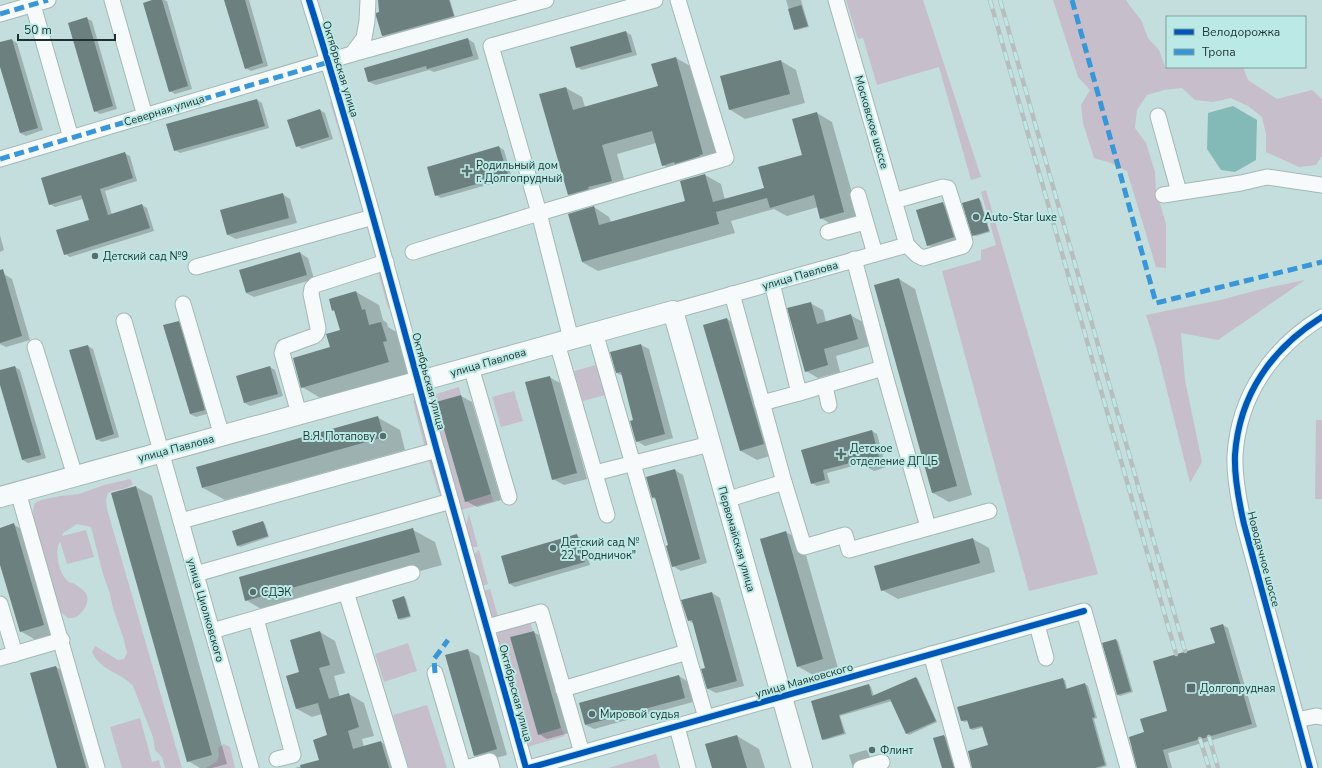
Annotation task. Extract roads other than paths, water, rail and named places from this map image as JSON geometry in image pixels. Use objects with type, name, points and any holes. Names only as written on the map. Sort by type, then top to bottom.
[{"type":"main road","name":"улица Павлова","points":[[9,494],[673,311]]},
{"type":"main road","name":"Первомайская улица","points":[[673,311],[802,768]]},
{"type":"street","points":[[0,14],[48,0]]},
{"type":"street","points":[[112,0],[145,116]]},
{"type":"street","name":"Октябрьская улица","points":[[309,0],[329,62],[386,262],[451,501],[528,768]]},
{"type":"street","points":[[352,54],[364,38],[367,22],[368,0]]},
{"type":"street","name":"Северная улица","points":[[0,159],[352,54],[546,0]]},
{"type":"street","points":[[608,515],[595,473],[564,341],[539,214],[490,46],[655,0]]},
{"type":"street","points":[[413,252],[726,158],[678,0]]},
{"type":"street","name":"Московское шоссе","points":[[836,0],[907,245]]},
{"type":"street","points":[[33,4],[71,138]]},
{"type":"street","points":[[1158,116],[1179,192]]},
{"type":"street","points":[[1163,195],[1241,183],[1267,177],[1322,185]]},
{"type":"street","points":[[894,201],[943,187],[948,188],[965,242],[963,246],[958,248],[923,258],[907,245]]},
{"type":"street","points":[[858,195],[875,254]]},
{"type":"street","points":[[196,267],[373,217]]},
{"type":"street","points":[[828,232],[865,222]]},
{"type":"street","name":"улица Павлова","points":[[673,311],[907,245]]},
{"type":"street","points":[[854,260],[928,527]]},
{"type":"street","points":[[299,414],[282,353],[284,347],[317,334],[318,328],[311,294],[312,288],[386,262]]},
{"type":"street","points":[[772,283],[799,393]]},
{"type":"street","points":[[732,294],[784,482],[804,547],[844,535],[849,550],[989,511]]},
{"type":"street","points":[[183,304],[222,436]]},
{"type":"street","name":"Новодачное шоссе","points":[[1310,768],[1244,524],[1236,478],[1236,456],[1238,435],[1243,413],[1260,377],[1290,340],[1322,317]]},
{"type":"street","name":"улица Циолковского","points":[[124,321],[251,768]]},
{"type":"street","points":[[595,332],[706,718]]},
{"type":"street","points":[[35,347],[75,476]]},
{"type":"street","points":[[471,367],[509,497]]},
{"type":"street","points":[[762,403],[883,368]]},
{"type":"street","points":[[824,386],[830,405]]},
{"type":"street","points":[[595,473],[710,444]]},
{"type":"street","points":[[181,521],[437,450]]},
{"type":"street","points":[[726,500],[784,482]]},
{"type":"street","points":[[9,494],[62,640],[98,768]]},
{"type":"street","points":[[196,574],[451,501]]},
{"type":"street","points":[[212,631],[412,573]]},
{"type":"street","points":[[346,592],[400,768]]},
{"type":"street","points":[[0,604],[15,654]]},
{"type":"street","name":"улица Маяковского","points":[[528,768],[1084,611],[1128,768]]},
{"type":"street","points":[[487,627],[541,612],[582,753]]},
{"type":"street","points":[[256,618],[293,755],[277,759]]},
{"type":"street","points":[[1037,625],[1046,658]]},
{"type":"street","points":[[0,658],[62,640]]},
{"type":"street","points":[[563,690],[687,652]]},
{"type":"street","points":[[931,654],[963,768]]},
{"type":"street","points":[[435,673],[463,768]]},
{"type":"street","points":[[1297,720],[1316,716],[1322,717]]},
{"type":"street","points":[[677,727],[688,768]]},
{"type":"street","points":[[466,768],[490,762],[492,768]]},
{"type":"street","points":[[860,768],[882,762]]},
{"type":"water","points":[[1233,106],[1257,120],[1256,160],[1235,172],[1221,170],[1207,149],[1208,113]]},
{"type":"railway","points":[[990,0],[1176,654]]},
{"type":"railway","points":[[1000,0],[1185,651]]},
{"type":"railway","points":[[1209,737],[1218,768]]},
{"type":"railway","points":[[1200,739],[1209,768]]},
{"type":"place","name":"Родильный дом г. Долгопрудный","points":[[467,171]]},
{"type":"place","name":"Auto-Star luxe","points":[[976,217]]},
{"type":"place","name":"Детский сад №9","points":[[95,256]]},
{"type":"place","name":"В.Я. Потапову","points":[[383,436]]},
{"type":"place","name":"Детское отделение ДГЦБ","points":[[841,454]]},
{"type":"place","name":"Детский сад № 22 \"Родничок\"","points":[[553,548]]},
{"type":"place","name":"СДЭК","points":[[253,592]]},
{"type":"place","name":"Долгопрудная","points":[[1191,688]]},
{"type":"place","name":"Мировой судья","points":[[592,714]]},
{"type":"place","name":"Флинт","points":[[872,750]]}]
